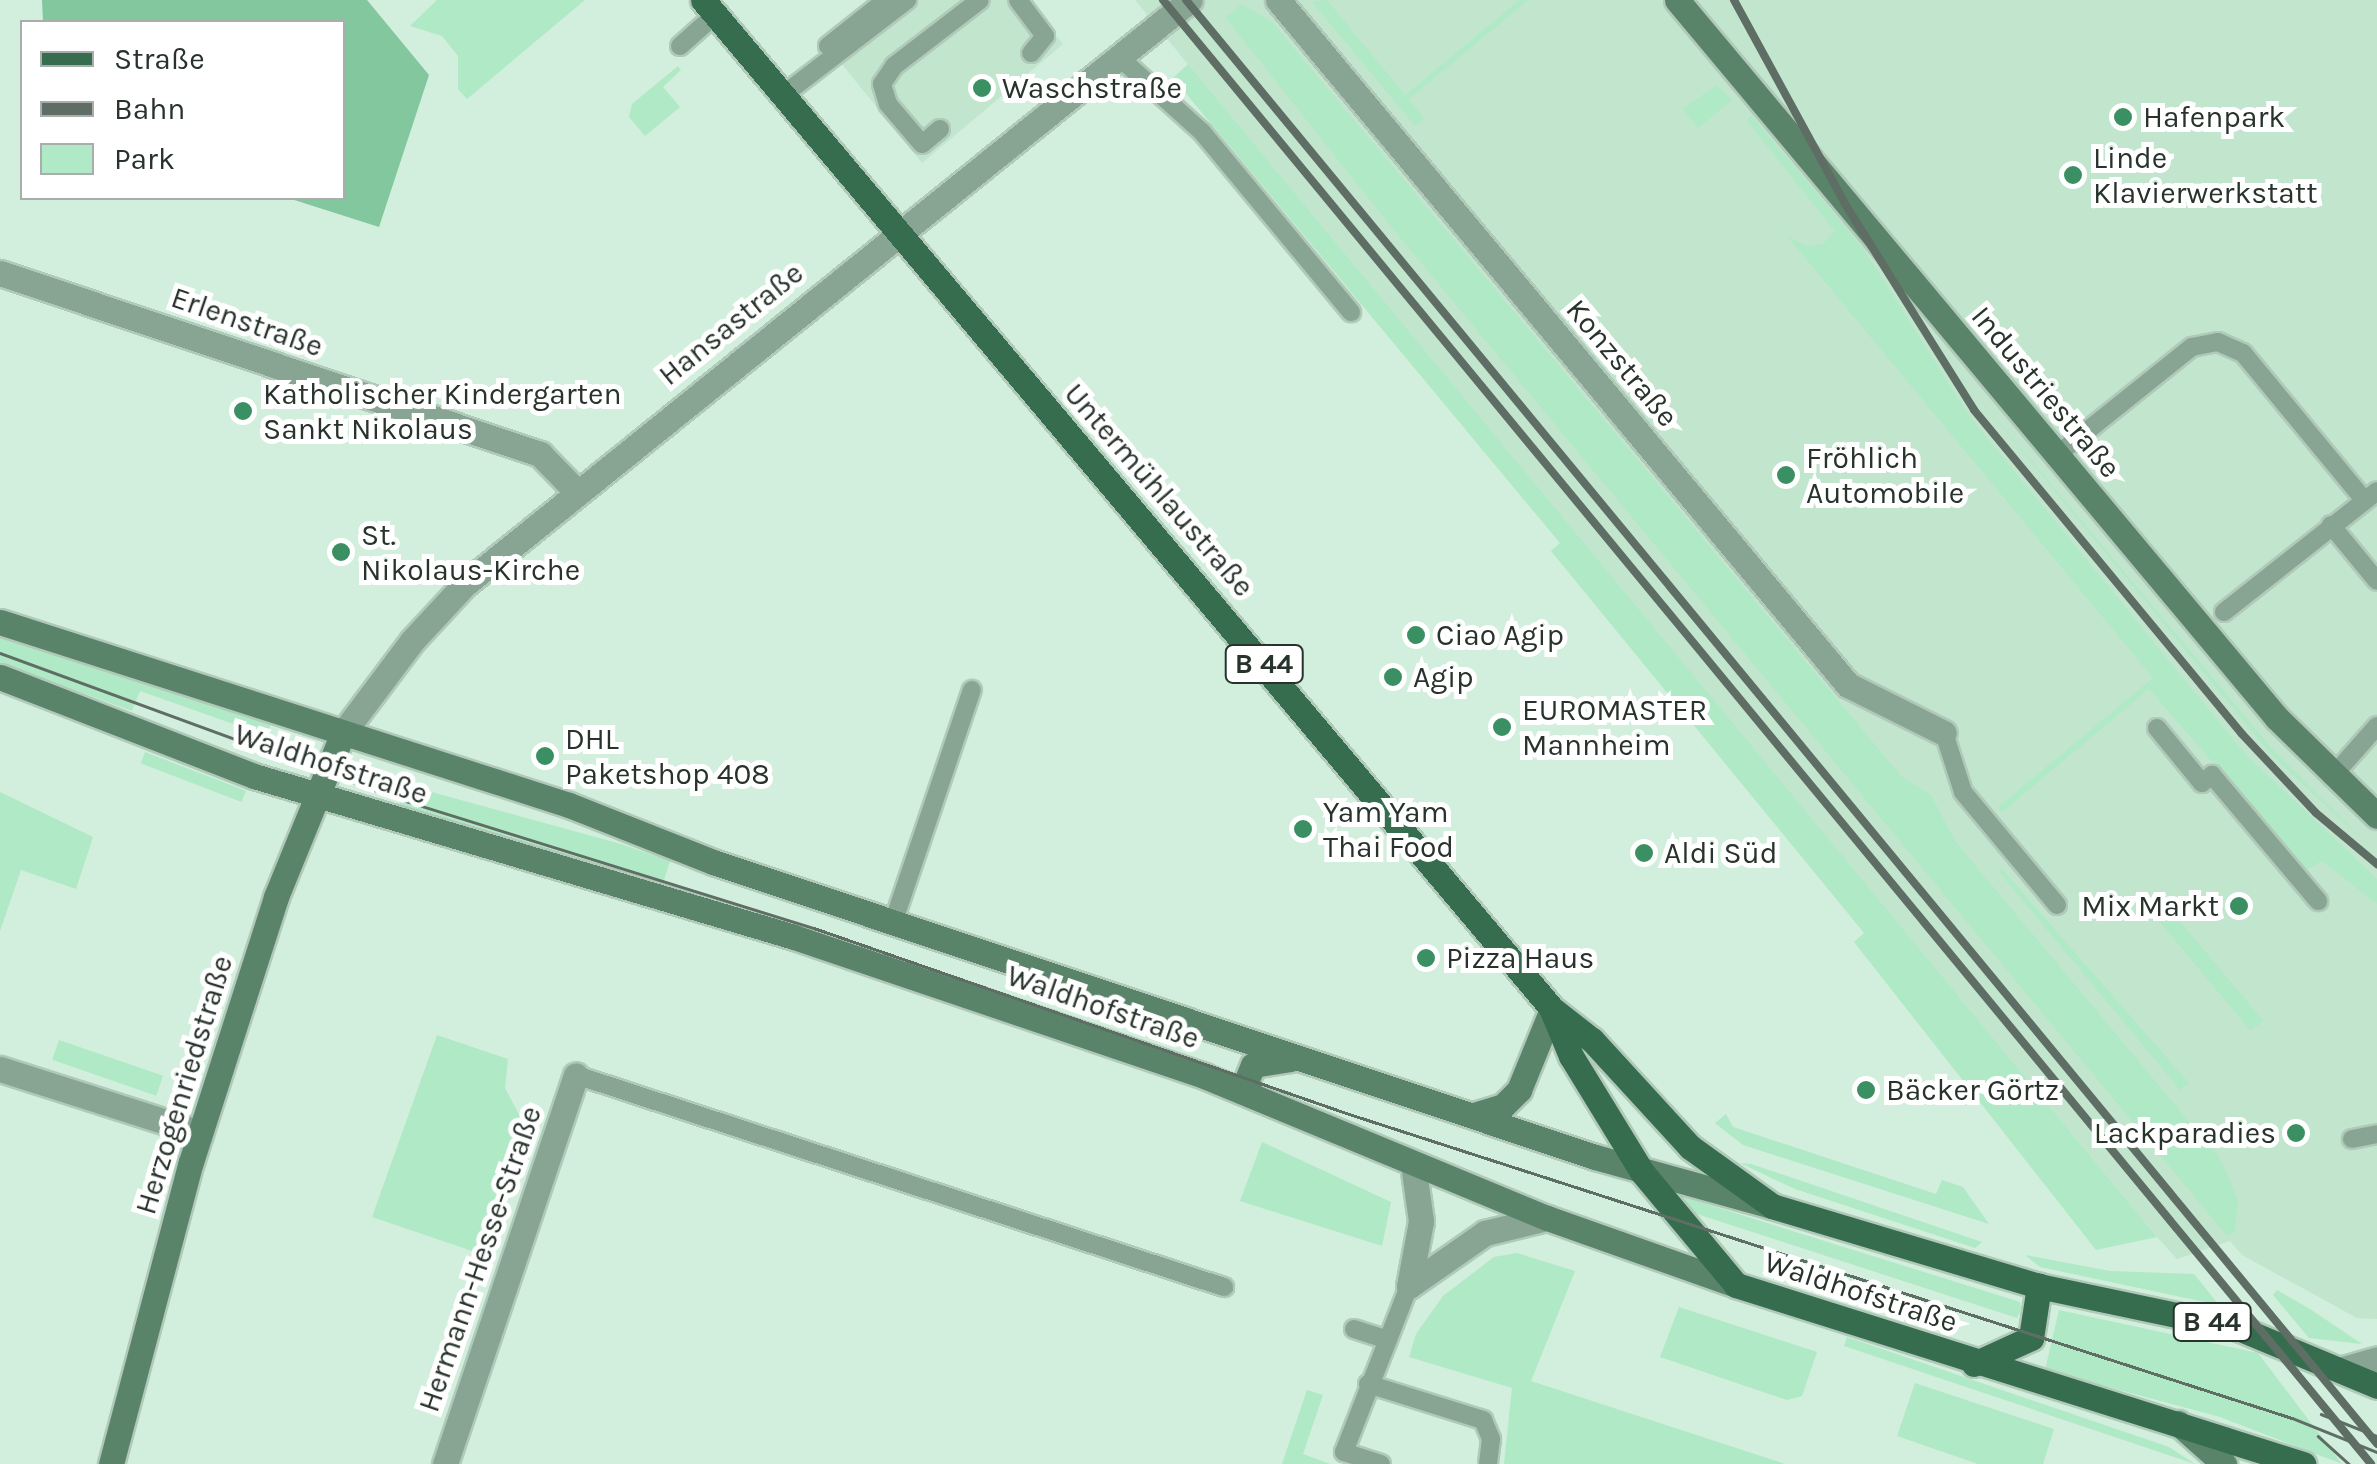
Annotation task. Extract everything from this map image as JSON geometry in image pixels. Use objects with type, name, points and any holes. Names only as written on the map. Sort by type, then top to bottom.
[{"type":"main road","name":"Untermühlaustraße","points":[[709,8],[1552,1009],[1592,1040],[1690,1148],[1772,1206]]},
{"type":"main road","name":"Untermühlaustraße","points":[[1552,1009],[1571,1056],[1642,1172],[1736,1285]]},
{"type":"main road","name":"Waldhofstraße","points":[[1772,1206],[2039,1286]]},
{"type":"main road","name":"Waldhofstraße","points":[[1736,1285],[1974,1364],[2303,1464]]},
{"type":"main road","points":[[1974,1364],[2032,1338],[2039,1286]]},
{"type":"main road","name":"B 44","points":[[2039,1286],[2238,1328],[2377,1386]]},
{"type":"street","name":"Hansastraße","points":[[344,732],[438,613],[575,490],[1190,0]]},
{"type":"street","name":"Konzstraße","points":[[1278,0],[1848,685],[1944,733]]},
{"type":"street","name":"Industriestraße","points":[[1677,0],[2057,456],[2332,777],[2377,816]]},
{"type":"street","name":"Erlenstraße","points":[[0,274],[540,454],[575,490]]},
{"type":"street","name":"Waldhofstraße","points":[[0,622],[570,806],[893,923],[1642,1172],[1772,1206]]},
{"type":"street","name":"Waldhofstraße","points":[[0,677],[315,794],[794,936],[1251,1095],[1547,1218],[1736,1285]]},
{"type":"street","name":"Herzogenriedstraße","points":[[111,1464],[200,1133],[315,794],[344,732]]},
{"type":"street","points":[[1474,1115],[1503,1106],[1519,1090],[1552,1009]]},
{"type":"street","points":[[1251,1095],[1247,1077],[1257,1062],[1310,1060]]},
{"type":"street","points":[[0,1069],[200,1133]]},
{"type":"street","name":"Hermann-Hesse-Straße","points":[[445,1464],[576,1075]]},
{"type":"street","points":[[1408,1286],[1421,1221],[1413,1164]]},
{"type":"street","points":[[1408,1286],[1485,1233],[1547,1218]]},
{"type":"street","points":[[2343,1370],[2377,1358]]},
{"type":"street","points":[[2178,1423],[2224,1464]]},
{"type":"lane","points":[[779,92],[886,0]]},
{"type":"lane","points":[[779,92],[908,0]]},
{"type":"lane","points":[[940,129],[922,144],[888,104],[882,84],[894,66],[980,0]]},
{"type":"lane","points":[[1018,0],[1045,36],[1031,53]]},
{"type":"lane","name":"Untermühlaustraße","points":[[680,46],[709,8]]},
{"type":"lane","points":[[1118,57],[1202,132],[1351,312]]},
{"type":"lane","points":[[2057,456],[2192,347],[2218,342],[2243,353],[2370,496],[2224,612]]},
{"type":"lane","points":[[2331,525],[2377,581]]},
{"type":"lane","points":[[893,923],[972,690]]},
{"type":"lane","points":[[2332,777],[2377,726]]},
{"type":"lane","points":[[2157,728],[2202,783],[2212,775],[2318,901]]},
{"type":"lane","points":[[1944,733],[1964,792],[2057,904]]},
{"type":"lane","points":[[576,1075],[1224,1287]]},
{"type":"lane","points":[[2352,1140],[2377,1134]]},
{"type":"lane","points":[[1381,1464],[1344,1452],[1384,1339],[1408,1286]]},
{"type":"lane","points":[[1354,1329],[1384,1339]]},
{"type":"lane","points":[[1368,1384],[1483,1420],[1491,1439],[1488,1464]]},
{"type":"shaded area","points":[[875,0],[1026,0],[1063,44],[922,163],[824,42]]},
{"type":"shaded area","points":[[1135,0],[2377,0],[2377,1319],[2357,1318],[2242,1255],[2230,1241],[2177,1259]]},
{"type":"green space","points":[[42,0],[367,0],[429,75],[379,227],[294,200],[345,200],[345,20],[43,20]]},
{"type":"green space","points":[[437,0],[585,0],[467,99],[458,89],[458,56],[442,36],[410,26]]},
{"type":"green space","points":[[1327,0],[1405,95],[1519,0],[1528,0],[1409,99],[1424,118],[1415,126],[1312,2]]},
{"type":"green space","points":[[1242,4],[1272,22],[1901,776],[1931,795],[1955,841],[2221,1160],[2238,1201],[2235,1232],[2227,1236],[1384,218],[1225,17]]},
{"type":"green space","points":[[1188,64],[2157,1237],[2096,1250],[1854,942],[1864,933],[1551,551],[1560,543],[1173,78]]},
{"type":"green space","points":[[678,66],[681,70],[663,87],[680,107],[645,136],[629,117],[632,104]]},
{"type":"green space","points":[[1717,85],[1732,100],[1698,128],[1682,109]]},
{"type":"green space","points":[[1751,115],[1863,248],[1970,417],[2245,754],[2377,879],[2377,904],[2322,861],[2306,870],[2149,689],[2002,812],[1998,807],[2153,678],[1787,236],[1807,246],[1823,244],[1835,231],[1747,121]]},
{"type":"green space","points":[[1944,356],[2273,750],[2377,854],[2270,753]]},
{"type":"green space","points":[[0,633],[272,721],[267,736],[140,691],[132,711],[0,663]]},
{"type":"green space","points":[[145,752],[246,791],[242,802],[141,763]]},
{"type":"green space","points":[[406,785],[670,861],[663,883],[396,813]]},
{"type":"green space","points":[[0,792],[93,837],[76,889],[21,870],[0,931]]},
{"type":"green space","points":[[2002,869],[2189,1083],[2180,1090],[1999,872]]},
{"type":"green space","points":[[2157,894],[2263,1020],[2251,1031],[2145,904]]},
{"type":"green space","points":[[200,1026],[212,1030],[188,1104],[176,1100]]},
{"type":"green space","points":[[437,1035],[508,1059],[505,1088],[523,1122],[526,1141],[487,1256],[372,1217]]},
{"type":"green space","points":[[59,1040],[163,1076],[156,1096],[52,1060]]},
{"type":"green space","points":[[1726,1114],[1733,1127],[1936,1194],[1942,1180],[1963,1187],[1989,1224],[1743,1145],[1715,1123]]},
{"type":"green space","points":[[1262,1142],[1391,1202],[1382,1246],[1240,1201]]},
{"type":"green space","points":[[1740,1163],[1982,1242],[1975,1248],[1795,1189]]},
{"type":"green space","points":[[1684,1197],[2020,1302],[2021,1310],[2017,1318],[1694,1213]]},
{"type":"green space","points":[[1517,1253],[1575,1271],[1531,1381],[1785,1464],[1504,1464],[1512,1388],[1409,1357],[1416,1334],[1443,1296],[1494,1257]]},
{"type":"green space","points":[[2025,1255],[2110,1271],[2194,1274],[2219,1305],[2040,1267]]},
{"type":"green space","points":[[2277,1290],[2362,1344],[2309,1338],[2273,1295]]},
{"type":"green space","points":[[1679,1307],[1817,1352],[1802,1396],[1787,1400],[1660,1357]]},
{"type":"green space","points":[[2059,1310],[2258,1353],[2342,1464],[2220,1417],[2045,1370]]},
{"type":"green space","points":[[1847,1337],[2169,1447],[2195,1464],[1844,1346]]},
{"type":"green space","points":[[1915,1383],[2054,1429],[2043,1464],[1978,1464],[1897,1436]]},
{"type":"green space","points":[[1307,1390],[1323,1395],[1303,1454],[1330,1464],[1282,1464]]},
{"type":"tram line","points":[[0,653],[393,797],[814,928],[1346,1113],[2292,1418],[2377,1452]]},
{"type":"tram line","points":[[2321,1414],[2377,1436]]},
{"type":"tram line","points":[[2318,1436],[2349,1464]]},
{"type":"railway","points":[[1163,0],[2371,1464]]},
{"type":"railway","points":[[1186,0],[2377,1444]]},
{"type":"railway","points":[[1734,0],[1845,204],[1974,410],[2242,734],[2316,813],[2377,864]]},
{"type":"place","name":"Waschstraße","points":[[982,88]]},
{"type":"place","name":"Hafenpark","points":[[2123,117]]},
{"type":"place","name":"Linde Klavierwerkstatt","points":[[2073,175]]},
{"type":"place","name":"Katholischer Kindergarten Sankt Nikolaus","points":[[243,411]]},
{"type":"place","name":"Fröhlich Automobile","points":[[1786,475]]},
{"type":"place","name":"St. Nikolaus-Kirche","points":[[341,552]]},
{"type":"place","name":"Ciao Agip","points":[[1416,635]]},
{"type":"place","name":"Agip","points":[[1393,677]]},
{"type":"place","name":"EUROMASTER Mannheim","points":[[1502,727]]},
{"type":"place","name":"DHL Paketshop 408","points":[[545,756]]},
{"type":"place","name":"Yam Yam Thai Food","points":[[1303,829]]},
{"type":"place","name":"Aldi Süd","points":[[1644,853]]},
{"type":"place","name":"Mix Markt","points":[[2239,906]]},
{"type":"place","name":"Pizza Haus","points":[[1426,958]]},
{"type":"place","name":"Bäcker Görtz","points":[[1866,1090]]},
{"type":"place","name":"Lackparadies","points":[[2296,1133]]}]
